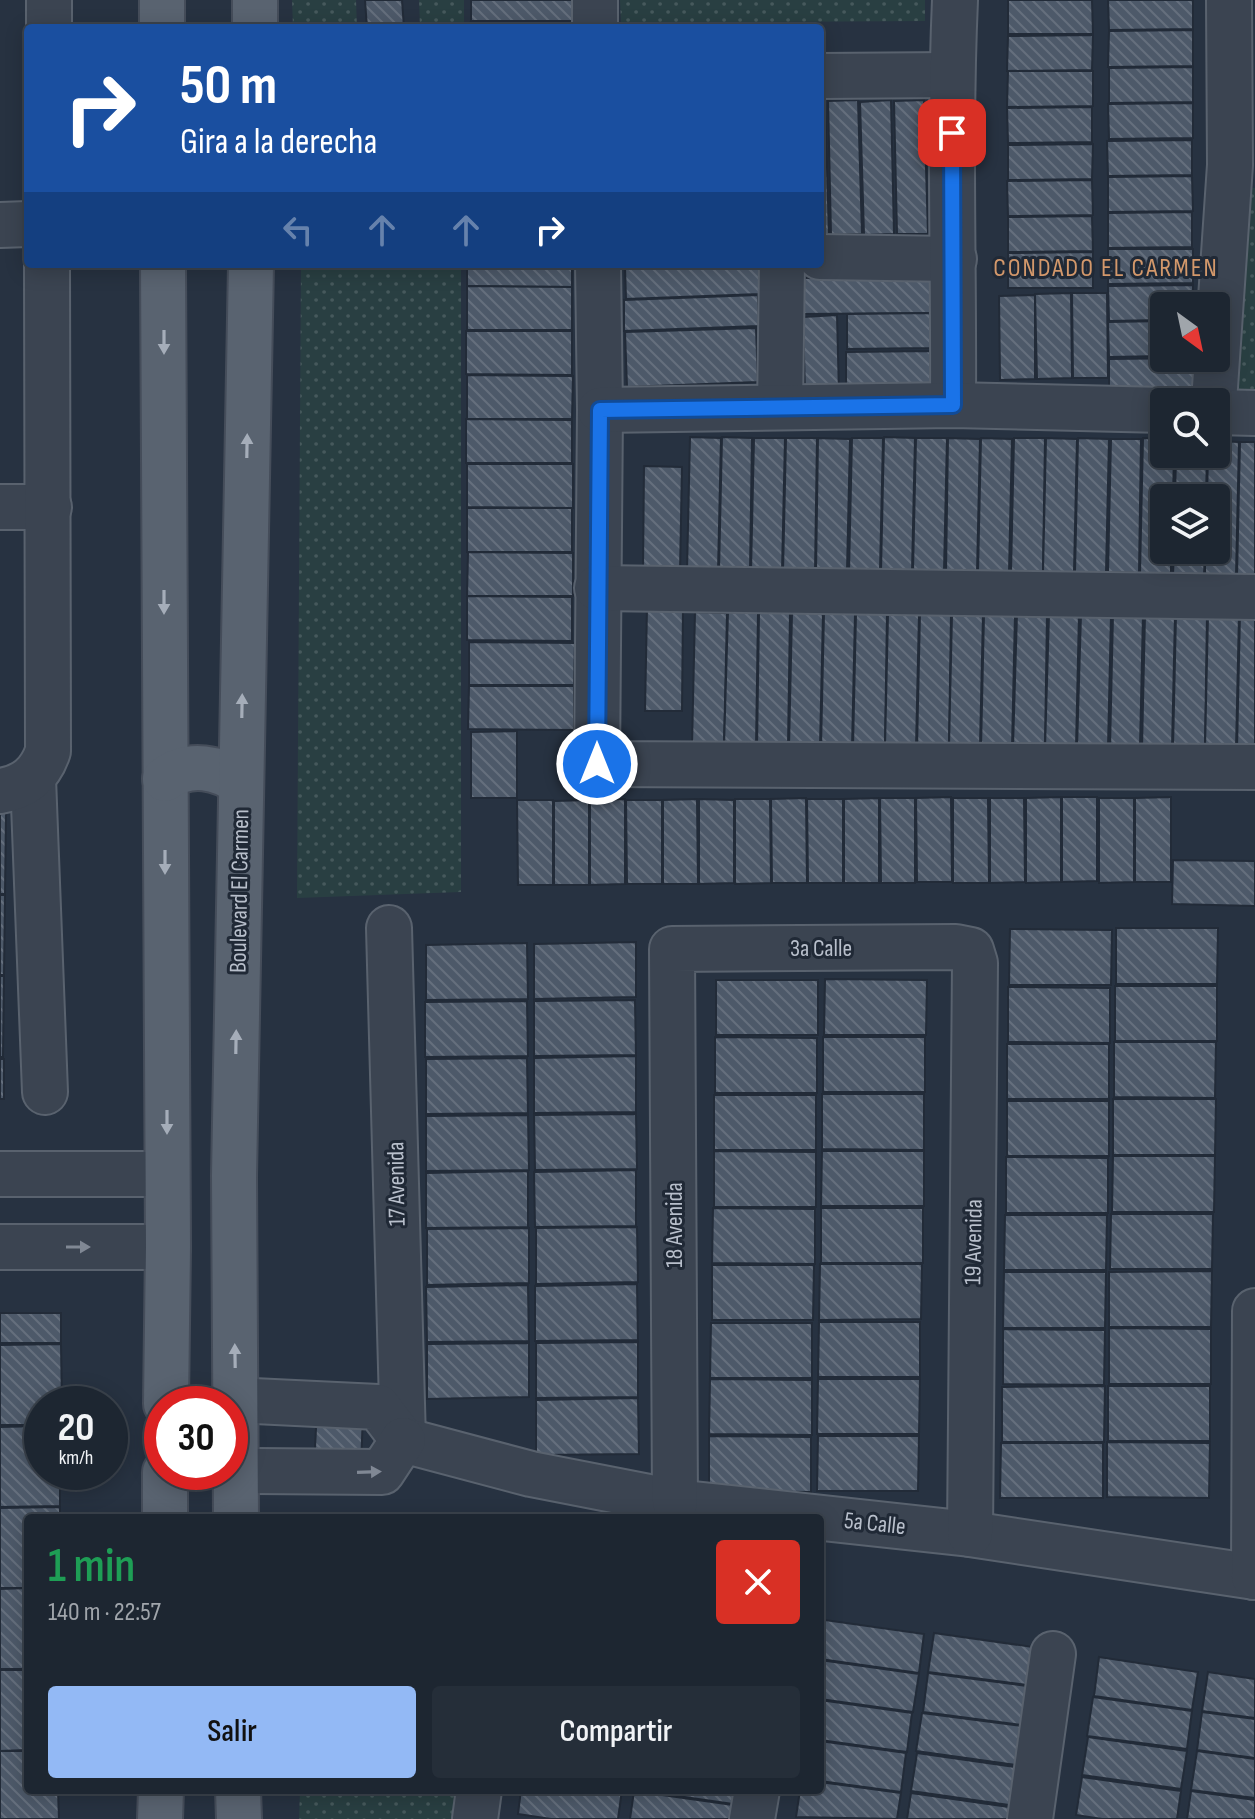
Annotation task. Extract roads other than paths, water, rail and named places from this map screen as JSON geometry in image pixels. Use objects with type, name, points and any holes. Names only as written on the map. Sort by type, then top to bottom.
[{"type":"main road","points":[[162,0],[162,24]]},
{"type":"main road","points":[[255,0],[255,24]]},
{"type":"main road","points":[[163,268],[166,1386]]},
{"type":"main road","name":"Boulevard El Carmen","points":[[235,1386],[233,1234],[251,268]]},
{"type":"main road","points":[[165,779],[189,768],[210,768],[230,775],[241,784]]},
{"type":"main road","points":[[165,1490],[165,1514]]},
{"type":"main road","name":"Boulevard El Carmen","points":[[236,1490],[236,1514]]},
{"type":"main road","points":[[160,1819],[161,1794]]},
{"type":"main road","points":[[238,1794],[239,1819]]},
{"type":"street","points":[[49,0],[49,24]]},
{"type":"street","points":[[595,0],[595,24]]},
{"type":"street","points":[[953,405],[951,75],[955,0]]},
{"type":"street","points":[[1216,388],[1242,166],[1229,0]]},
{"type":"street","points":[[824,76],[951,75]]},
{"type":"street","points":[[0,225],[24,224]]},
{"type":"street","points":[[824,257],[954,259]]},
{"type":"street","points":[[45,1092],[16,784],[43,766],[48,751],[47,268]]},
{"type":"street","points":[[598,268],[597,764],[1255,767]]},
{"type":"street","points":[[780,407],[782,268]]},
{"type":"street","points":[[600,410],[953,405],[1150,410]]},
{"type":"street","points":[[1230,412],[1255,413]]},
{"type":"street","points":[[0,507],[49,507]]},
{"type":"street","points":[[597,588],[1255,597]]},
{"type":"street","name":"17 Avenida","points":[[389,928],[403,1440]]},
{"type":"street","name":"3a Calle","points":[[672,949],[956,947],[971,950]]},
{"type":"street","name":"18 Avenida","points":[[672,949],[675,1502]]},
{"type":"street","name":"19 Avenida","points":[[970,1534],[975,979],[971,950]]},
{"type":"street","points":[[0,1174],[167,1174]]},
{"type":"street","points":[[0,1247],[168,1247]]},
{"type":"street","points":[[1255,1311],[1255,1577]]},
{"type":"street","points":[[248,1401],[378,1407],[403,1440],[382,1472],[248,1471]]},
{"type":"street","name":"5a Calle","points":[[403,1440],[531,1474],[675,1502],[786,1514]]},
{"type":"street","name":"5a Calle","points":[[824,1518],[970,1534],[1255,1577]]},
{"type":"street","points":[[1030,1819],[1053,1654]]},
{"type":"street","points":[[475,1819],[478,1794]]},
{"type":"street","points":[[752,1819],[756,1794]]},
{"type":"district","name":"CONDADO EL CARMEN","points":[[1106,267]]}]
